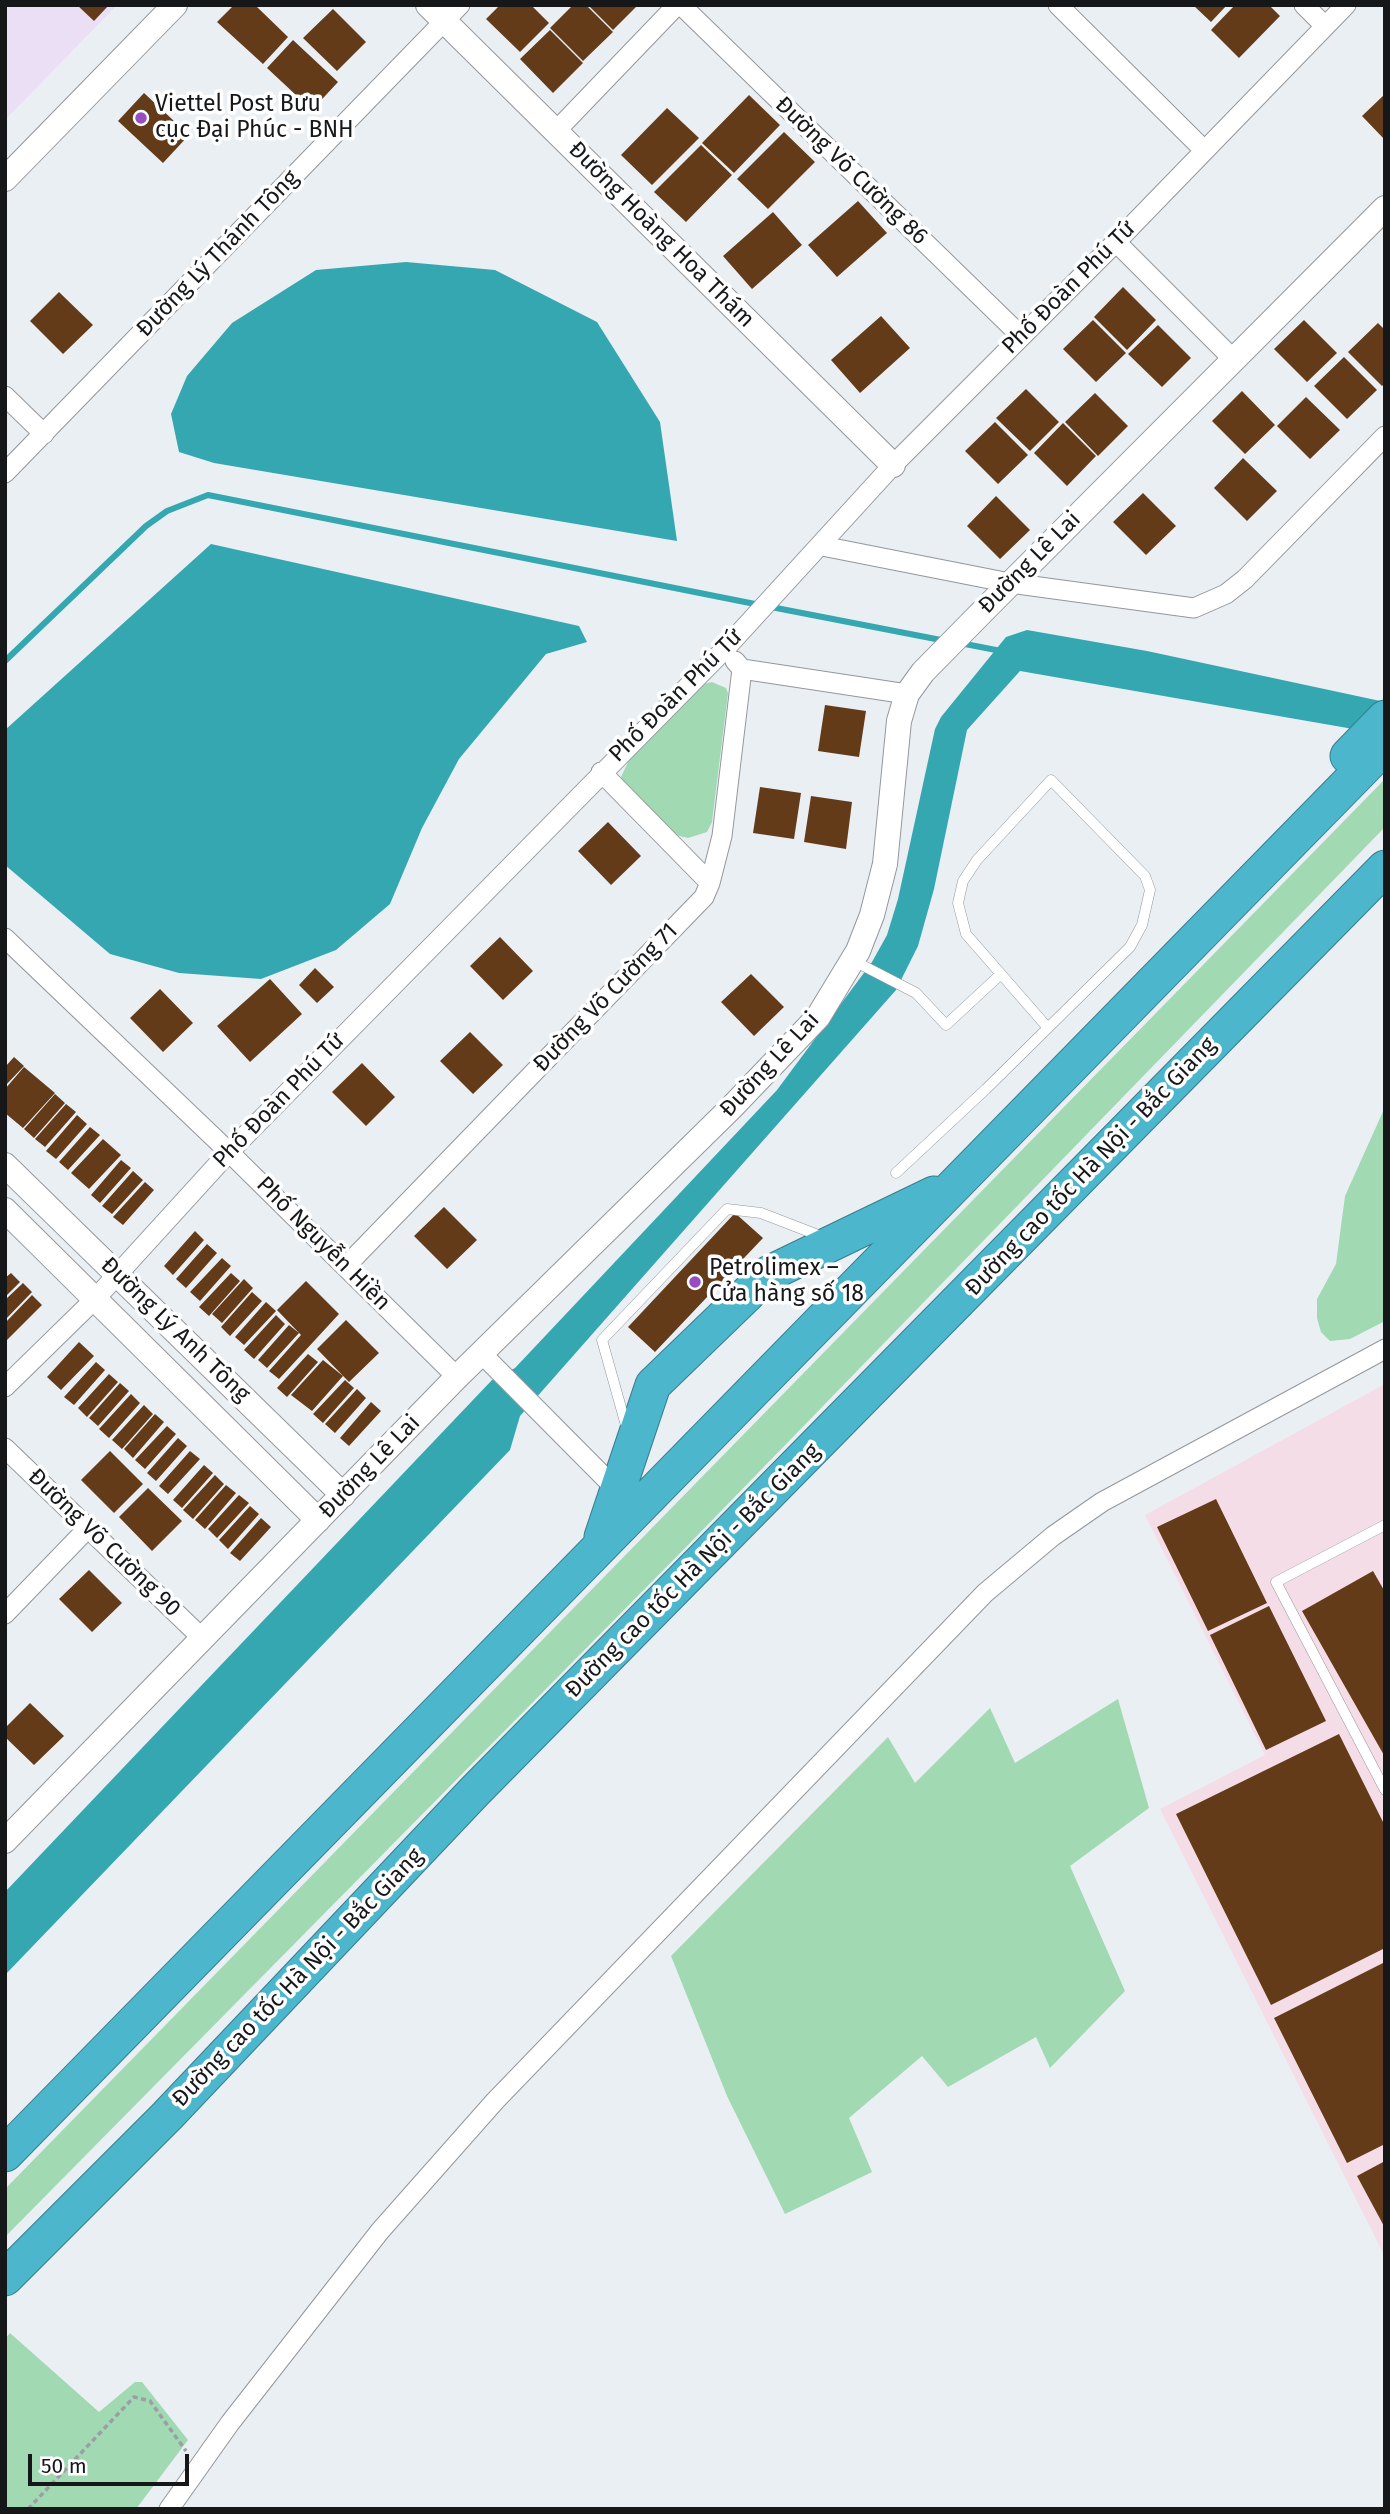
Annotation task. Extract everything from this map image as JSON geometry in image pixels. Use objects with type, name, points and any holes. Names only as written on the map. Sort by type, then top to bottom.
[{"type":"highway","points":[[1077,1058],[1143,965],[1385,718]]},
{"type":"highway","points":[[5,2154],[1385,746]]},
{"type":"highway","name":"Đường cao tốc Hà Nội - Bắc Giang","points":[[5,2278],[167,2116],[475,1791],[1385,868]]},
{"type":"highway","points":[[955,1306],[1039,1248],[1310,971],[1373,909],[1385,902]]},
{"type":"highway","points":[[599,1546],[653,1385],[768,1274],[953,1186]]},
{"type":"highway","points":[[5,2299],[95,2203],[167,2116]]},
{"type":"street","points":[[5,179],[175,5]]},
{"type":"street","points":[[556,131],[679,5]]},
{"type":"street","name":"Đường Võ Cường 86","points":[[679,5],[1021,336]]},
{"type":"street","points":[[1058,5],[1203,149]]},
{"type":"street","points":[[1304,5],[1325,26]]},
{"type":"street","name":"Phố Đoàn Phú Tứ","points":[[5,1387],[96,1298],[229,1152],[724,650],[822,546],[893,465],[1116,242],[1203,149],[1346,5]]},
{"type":"street","name":"Đường Hoàng Hoa Thám","points":[[444,10],[556,131],[893,465]]},
{"type":"street","name":"Đường Lý Thánh Tông","points":[[5,473],[444,10]]},
{"type":"street","name":"Đường Lê Lai","points":[[5,1841],[457,1377],[731,1108],[818,1017],[855,962],[872,915],[886,864],[900,721],[907,694],[923,672],[986,607],[1385,208]]},
{"type":"street","points":[[1116,242],[1233,359]]},
{"type":"street","points":[[5,396],[44,433]]},
{"type":"street","points":[[822,546],[1010,583],[1167,607],[1205,605],[1245,579],[1385,436]]},
{"type":"street","points":[[724,650],[742,669],[907,694]]},
{"type":"street","name":"Đường Võ Cường 71","points":[[346,1266],[693,909],[710,884],[722,835],[742,669]]},
{"type":"street","points":[[601,772],[710,884]]},
{"type":"street","name":"Phố Nguyễn Hiền","points":[[5,938],[229,1152],[457,1377]]},
{"type":"street","name":"Đường Lý Anh Tông","points":[[5,1166],[343,1495]]},
{"type":"street","name":"Đường Lý Anh Tông","points":[[5,1210],[318,1520]]},
{"type":"street","points":[[169,2509],[230,2423],[380,2231],[495,2101],[985,1593],[1053,1536],[1102,1502],[1385,1349]]},
{"type":"street","points":[[482,1354],[618,1491]]},
{"type":"street","name":"Đường Võ Cường 90","points":[[5,1448],[203,1639]]},
{"type":"street","points":[[5,1615],[88,1528]]},
{"type":"lane","points":[[896,1173],[1048,1028],[1130,947],[1142,925],[1150,890],[1145,876],[1051,780],[977,860],[962,881],[958,903],[966,934],[1048,1028]]},
{"type":"lane","points":[[855,962],[916,993],[946,1025],[1001,974]]},
{"type":"lane","points":[[632,1446],[602,1340],[727,1209],[761,1213],[833,1241]]},
{"type":"lane","points":[[1385,1525],[1276,1583],[1385,1790]]},
{"type":"path","points":[[28,2509],[134,2397],[150,2401],[187,2453]]},
{"type":"shaded area","points":[[5,5],[117,5],[5,120]]},
{"type":"shaded area","points":[[1385,1384],[1385,2257],[1160,1809],[1265,1755],[1145,1515]]},
{"type":"green space","points":[[712,682],[726,688],[728,693],[712,822],[707,832],[688,838],[675,835],[622,783],[621,777],[630,758],[704,684]]},
{"type":"green space","points":[[1385,779],[1385,827],[691,1542],[5,2237],[5,2189]]},
{"type":"green space","points":[[1385,1107],[1385,1321],[1350,1339],[1330,1341],[1321,1332],[1317,1318],[1317,1299],[1336,1264],[1345,1196]]},
{"type":"green space","points":[[1118,1699],[1149,1808],[1070,1866],[1125,1991],[1050,2068],[1036,2037],[948,2087],[922,2056],[849,2118],[872,2172],[785,2214],[727,2096],[671,1956],[888,1737],[915,1783],[990,1708],[1015,1763]]},
{"type":"green space","points":[[10,2333],[99,2412],[135,2382],[142,2382],[188,2440],[136,2509],[5,2509],[5,2339]]},
{"type":"water","points":[[406,262],[495,270],[597,322],[660,422],[677,541],[214,463],[179,452],[171,414],[187,376],[232,323],[316,270]]},
{"type":"water","points":[[211,544],[579,626],[587,642],[546,654],[459,759],[422,828],[390,904],[336,950],[261,979],[179,973],[110,954],[5,865],[5,730]]},
{"type":"water","points":[[1027,630],[1147,651],[1385,702],[1359,730],[1020,671],[967,730],[934,889],[918,946],[896,990],[520,1416],[510,1450],[5,1975],[5,1892],[492,1380],[515,1368],[777,1090],[872,962],[887,935],[898,899],[935,729],[941,717],[1006,637]]},
{"type":"building","points":[[77,5],[109,5],[94,21]]},
{"type":"building","points":[[234,5],[255,5],[288,37],[263,64],[217,22]]},
{"type":"building","points":[[500,5],[531,5],[549,23],[520,52],[486,19]]},
{"type":"building","points":[[573,5],[586,5],[613,32],[583,61],[550,28]]},
{"type":"building","points":[[588,5],[638,5],[613,30]]},
{"type":"building","points":[[1193,5],[1227,5],[1211,22]]},
{"type":"building","points":[[1235,5],[1269,5],[1280,16],[1239,58],[1211,30]]},
{"type":"building","points":[[333,9],[366,42],[337,71],[303,38]]},
{"type":"building","points":[[550,30],[583,63],[553,93],[520,59]]},
{"type":"building","points":[[293,40],[338,82],[312,110],[267,68]]},
{"type":"building","points":[[144,93],[189,135],[163,163],[118,121]]},
{"type":"building","points":[[1385,94],[1385,140],[1362,116]]},
{"type":"building","points":[[749,95],[780,125],[734,173],[702,143]]},
{"type":"building","points":[[667,108],[699,138],[652,185],[621,155]]},
{"type":"building","points":[[784,132],[815,162],[768,209],[737,179]]},
{"type":"building","points":[[701,145],[732,175],[686,222],[654,192]]},
{"type":"building","points":[[858,201],[887,233],[837,277],[808,245]]},
{"type":"building","points":[[773,212],[802,245],[752,289],[723,256]]},
{"type":"building","points":[[1123,287],[1156,320],[1127,350],[1094,317]]},
{"type":"building","points":[[59,292],[93,325],[63,354],[30,321]]},
{"type":"building","points":[[881,316],[910,348],[860,393],[831,360]]},
{"type":"building","points":[[1093,320],[1126,353],[1096,382],[1063,349]]},
{"type":"building","points":[[1304,320],[1337,353],[1307,382],[1274,349]]},
{"type":"building","points":[[1378,323],[1385,330],[1385,383],[1382,386],[1348,352]]},
{"type":"building","points":[[1158,325],[1191,358],[1162,387],[1128,354]]},
{"type":"building","points":[[1344,357],[1377,390],[1347,419],[1314,386]]},
{"type":"building","points":[[1026,389],[1059,422],[1030,451],[996,418]]},
{"type":"building","points":[[1242,391],[1275,425],[1245,454],[1212,421]]},
{"type":"building","points":[[1095,393],[1128,426],[1098,456],[1065,422]]},
{"type":"building","points":[[1306,397],[1340,430],[1310,459],[1277,426]]},
{"type":"building","points":[[995,422],[1028,455],[998,484],[965,451]]},
{"type":"building","points":[[1063,423],[1096,456],[1067,486],[1034,453]]},
{"type":"building","points":[[1243,458],[1277,491],[1247,521],[1214,488]]},
{"type":"building","points":[[1143,493],[1176,526],[1146,555],[1113,522]]},
{"type":"building","points":[[996,496],[1030,530],[1000,559],[967,526]]},
{"type":"building","points":[[825,705],[866,711],[859,757],[818,751]]},
{"type":"building","points":[[760,787],[801,793],[794,839],[753,833]]},
{"type":"building","points":[[811,796],[852,802],[846,849],[804,842]]},
{"type":"building","points":[[608,822],[641,856],[611,885],[578,851]]},
{"type":"building","points":[[500,937],[533,971],[503,1000],[470,966]]},
{"type":"building","points":[[315,968],[334,987],[317,1003],[299,985]]},
{"type":"building","points":[[751,974],[784,1007],[754,1036],[721,1002]]},
{"type":"building","points":[[270,979],[302,1014],[250,1062],[217,1026]]},
{"type":"building","points":[[160,989],[193,1023],[163,1052],[130,1018]]},
{"type":"building","points":[[470,1032],[503,1065],[473,1094],[440,1061]]},
{"type":"building","points":[[14,1057],[24,1066],[5,1086],[5,1067]]},
{"type":"building","points":[[362,1063],[395,1097],[366,1126],[332,1092]]},
{"type":"building","points":[[24,1067],[55,1093],[23,1128],[5,1113],[5,1089]]},
{"type":"building","points":[[55,1094],[65,1103],[34,1138],[24,1129]]},
{"type":"building","points":[[66,1104],[76,1112],[45,1147],[35,1139]]},
{"type":"building","points":[[77,1115],[87,1124],[56,1159],[46,1151]]},
{"type":"building","points":[[90,1127],[100,1135],[68,1170],[59,1162]]},
{"type":"building","points":[[103,1139],[121,1155],[89,1189],[71,1173]]},
{"type":"building","points":[[121,1160],[131,1168],[100,1203],[91,1195]]},
{"type":"building","points":[[133,1171],[143,1180],[112,1214],[102,1206]]},
{"type":"building","points":[[145,1182],[154,1190],[123,1225],[113,1217]]},
{"type":"building","points":[[444,1207],[477,1240],[447,1269],[414,1236]]},
{"type":"building","name":"Petrolimex – Cửa hàng số 18","points":[[735,1213],[763,1238],[655,1352],[628,1327]]},
{"type":"building","points":[[195,1231],[204,1240],[173,1275],[164,1266]]},
{"type":"building","points":[[207,1244],[217,1253],[186,1288],[176,1279]]},
{"type":"building","points":[[222,1258],[231,1266],[200,1301],[190,1292]]},
{"type":"building","points":[[11,1273],[20,1282],[5,1297],[5,1278]]},
{"type":"building","points":[[231,1273],[240,1281],[209,1316],[199,1307]]},
{"type":"building","points":[[244,1279],[253,1288],[222,1323],[212,1314]]},
{"type":"building","points":[[306,1281],[339,1314],[279,1379],[269,1371],[301,1335],[277,1310]]},
{"type":"building","points":[[23,1283],[32,1292],[5,1320],[5,1300]]},
{"type":"building","points":[[252,1292],[262,1301],[230,1336],[221,1327]]},
{"type":"building","points":[[32,1295],[42,1305],[7,1340],[5,1323]]},
{"type":"building","points":[[266,1302],[276,1311],[244,1345],[235,1337]]},
{"type":"building","points":[[276,1315],[285,1324],[254,1359],[244,1350]]},
{"type":"building","points":[[346,1320],[379,1353],[349,1382],[317,1349]]},
{"type":"building","points":[[289,1325],[299,1333],[267,1368],[258,1360]]},
{"type":"building","points":[[79,1342],[94,1356],[61,1390],[47,1377]]},
{"type":"building","points":[[308,1354],[318,1362],[287,1397],[277,1388]]},
{"type":"building","points":[[323,1360],[343,1376],[312,1411],[291,1395]]},
{"type":"building","points":[[96,1362],[105,1370],[74,1405],[64,1397]]},
{"type":"building","points":[[109,1374],[118,1382],[87,1417],[78,1408]]},
{"type":"building","points":[[345,1380],[354,1388],[323,1423],[313,1414]]},
{"type":"building","points":[[120,1383],[129,1391],[98,1426],[89,1418]]},
{"type":"building","points":[[357,1389],[366,1398],[335,1433],[325,1424]]},
{"type":"building","points":[[131,1394],[140,1403],[109,1438],[99,1429]]},
{"type":"building","points":[[371,1402],[381,1411],[349,1446],[340,1438]]},
{"type":"building","points":[[144,1405],[153,1414],[122,1449],[112,1440]]},
{"type":"building","points":[[155,1414],[164,1422],[133,1458],[124,1449]]},
{"type":"building","points":[[167,1426],[176,1434],[145,1469],[135,1460]]},
{"type":"building","points":[[178,1438],[187,1446],[156,1481],[147,1473]]},
{"type":"building","points":[[110,1451],[143,1484],[114,1513],[81,1480]]},
{"type":"building","points":[[190,1451],[200,1459],[168,1494],[159,1486]]},
{"type":"building","points":[[204,1465],[213,1473],[182,1508],[173,1500]]},
{"type":"building","points":[[215,1475],[224,1484],[193,1519],[183,1510]]},
{"type":"building","points":[[226,1485],[236,1493],[205,1529],[195,1520]]},
{"type":"building","points":[[148,1488],[182,1521],[152,1551],[119,1517]]},
{"type":"building","points":[[239,1495],[249,1503],[217,1538],[208,1529]]},
{"type":"building","points":[[1216,1499],[1267,1603],[1208,1631],[1157,1527]]},
{"type":"building","points":[[250,1506],[259,1514],[228,1549],[219,1540]]},
{"type":"building","points":[[261,1518],[271,1527],[240,1561],[230,1553]]},
{"type":"building","points":[[89,1570],[122,1603],[92,1632],[59,1599]]},
{"type":"building","points":[[1373,1571],[1385,1592],[1385,1757],[1302,1611]]},
{"type":"building","points":[[1269,1606],[1326,1721],[1266,1750],[1210,1635]]},
{"type":"building","points":[[30,1703],[64,1736],[34,1765],[5,1737],[5,1728]]},
{"type":"building","points":[[1339,1734],[1385,1826],[1385,1948],[1271,2005],[1176,1814]]},
{"type":"building","points":[[1385,1962],[1385,2144],[1347,2163],[1274,2018]]},
{"type":"building","points":[[1385,2161],[1385,2228],[1357,2176]]},
{"type":"waterway","points":[[5,661],[146,526],[167,511],[208,495],[760,605]]},
{"type":"waterway","points":[[771,607],[946,641]]},
{"type":"waterway","points":[[960,643],[1001,651]]},
{"type":"place","name":"Viettel Post Bưu cục Đại Phúc - BNH","points":[[141,118]]},
{"type":"place","name":"Petrolimex – Cửa hàng số 18","points":[[695,1282]]}]
